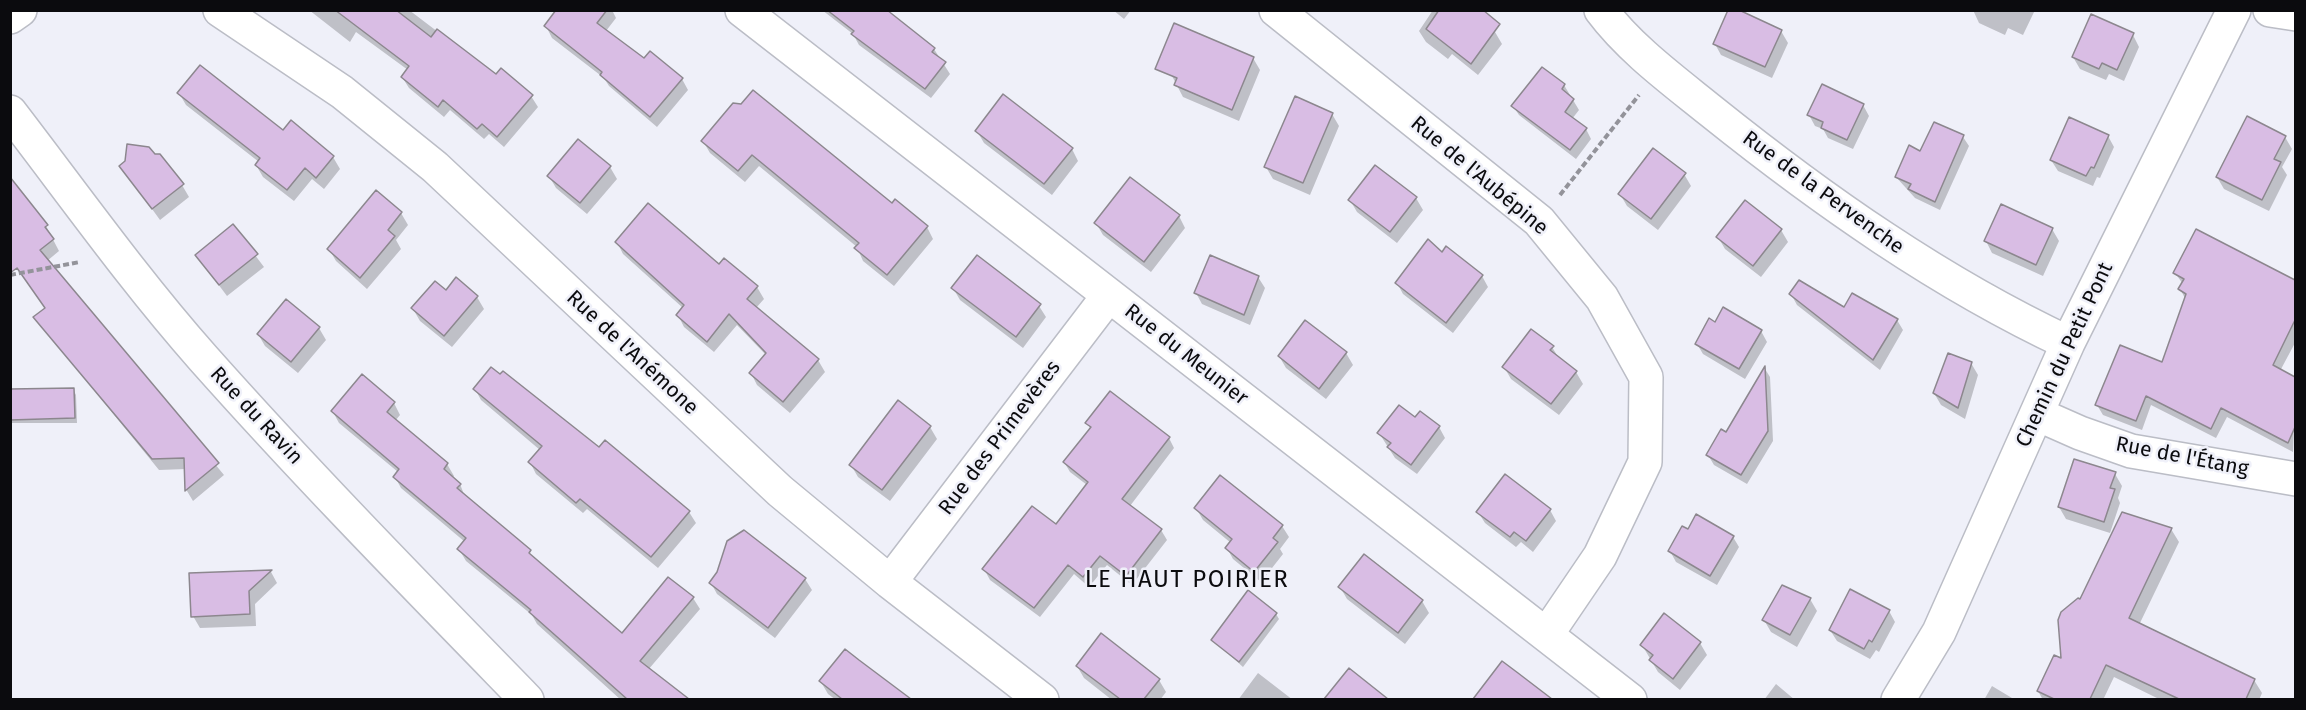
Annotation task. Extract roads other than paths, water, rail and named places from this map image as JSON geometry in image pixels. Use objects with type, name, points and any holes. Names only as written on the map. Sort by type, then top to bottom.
[{"type":"street","points":[[10,17],[20,10]]},
{"type":"street","name":"Rue de l'Anémone","points":[[220,10],[342,92],[435,167],[780,491],[890,582],[1042,699]]},
{"type":"street","name":"Rue du Meunier","points":[[742,10],[1630,699]]},
{"type":"street","name":"Rue de l'Aubépine","points":[[1276,10],[1539,221],[1602,298],[1646,377],[1645,462],[1600,556],[1547,634]]},
{"type":"street","name":"Rue de la Pervenche","points":[[1601,10],[1659,69],[1775,162],[1900,249],[2068,343]]},
{"type":"street","name":"Chemin du Petit Pont","points":[[1899,699],[1939,632],[2068,343],[2234,10]]},
{"type":"street","points":[[2270,10],[2295,14]]},
{"type":"street","name":"Rue du Ravin","points":[[10,112],[201,357],[373,543],[526,699]]},
{"type":"street","name":"Rue des Primevères","points":[[890,582],[1109,295]]},
{"type":"street","name":"Rue de l'Étang","points":[[2037,414],[2080,433],[2131,451],[2295,479]]},
{"type":"district","name":"LE HAUT POIRIER","points":[[1187,580]]}]
